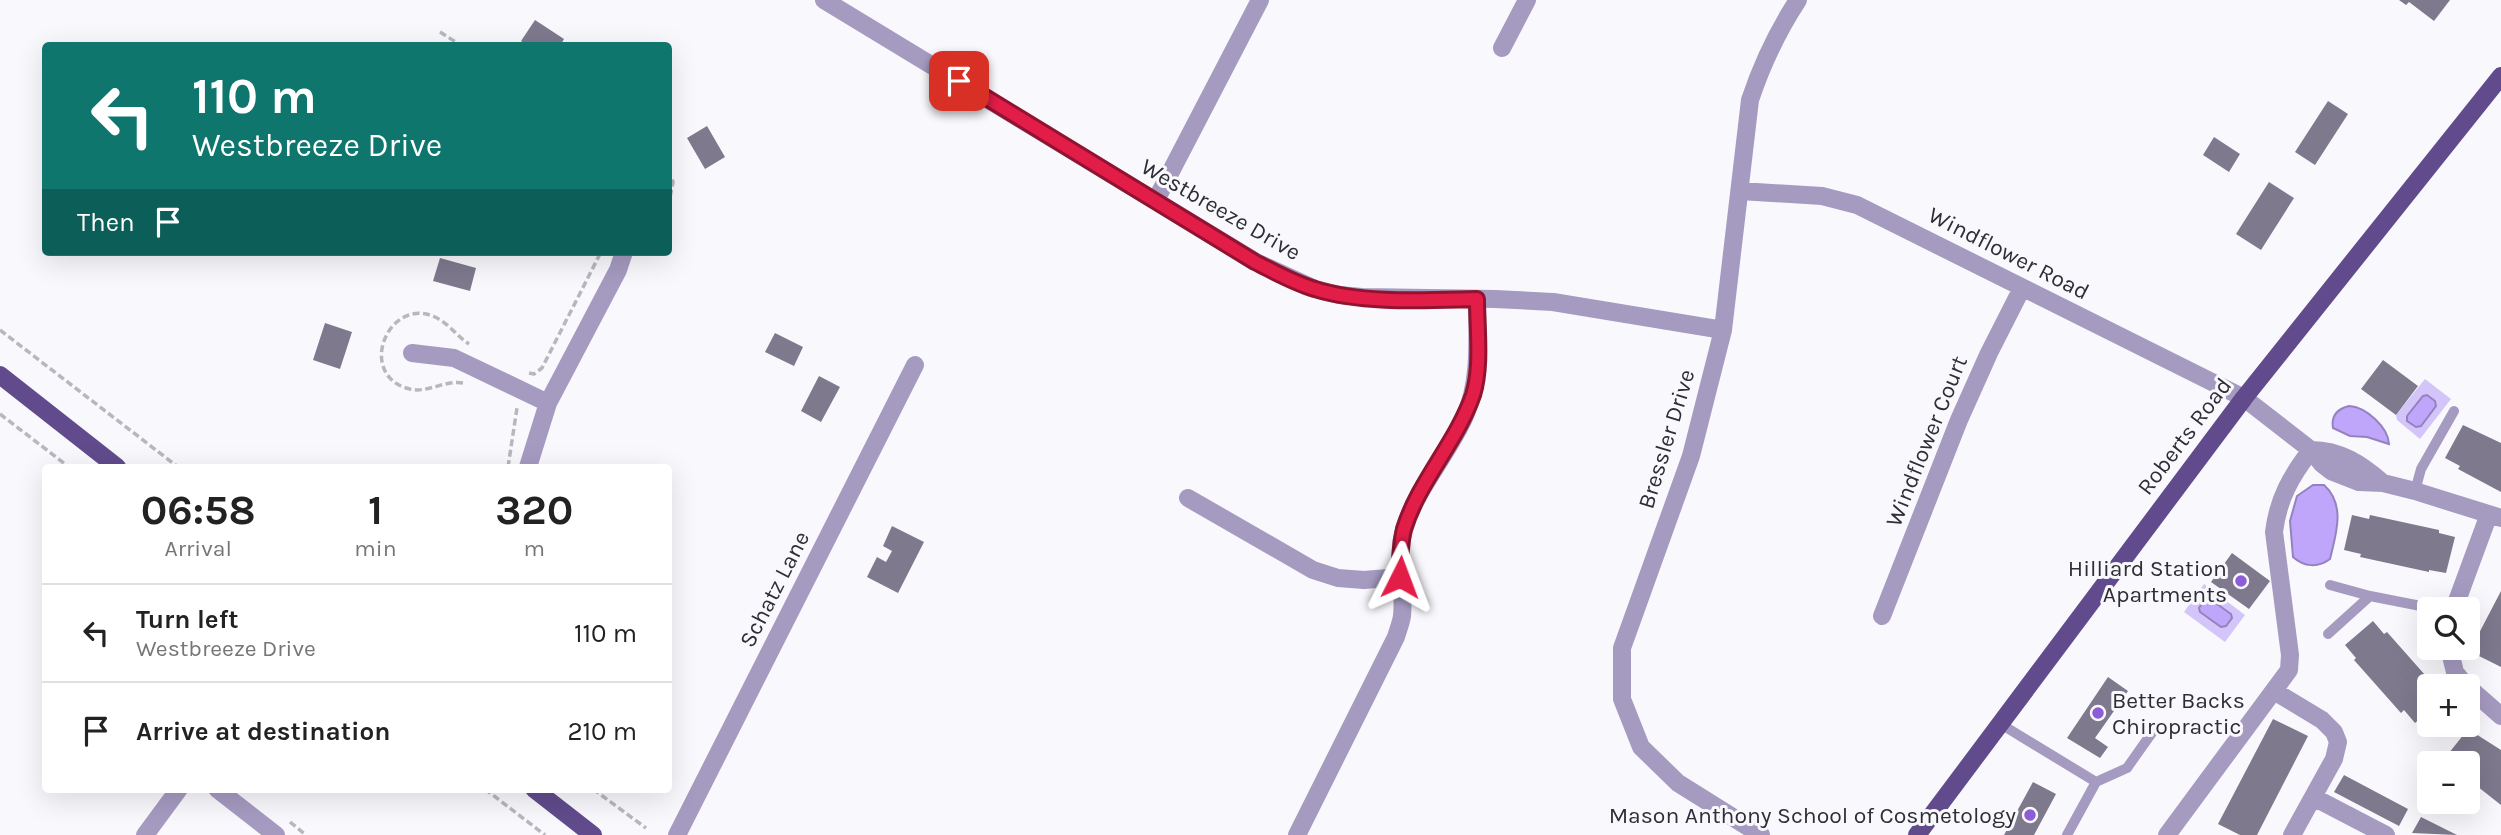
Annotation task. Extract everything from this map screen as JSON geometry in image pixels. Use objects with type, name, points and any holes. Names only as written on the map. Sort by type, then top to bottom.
[{"type":"main road","name":"Roberts Road","points":[[1917,835],[2244,398],[2501,76]]},
{"type":"main road","points":[[0,375],[113,464]]},
{"type":"main road","points":[[539,793],[593,835]]},
{"type":"street","name":"Westbreeze Drive","points":[[824,0],[1255,262],[1315,289],[1362,297],[1553,302],[1723,330]]},
{"type":"street","points":[[1156,200],[1260,0]]},
{"type":"street","points":[[1502,48],[1527,0]]},
{"type":"street","name":"Bressler Drive","points":[[1761,835],[1678,783],[1642,747],[1622,699],[1622,648],[1691,456],[1723,330],[1750,100],[1761,66],[1777,33],[1798,0]]},
{"type":"street","name":"Windflower Road","points":[[1740,191],[1822,196],[1857,205],[2244,398],[2311,450],[2331,471],[2359,482],[2383,483],[2495,516]]},
{"type":"street","points":[[529,464],[548,403],[618,270],[623,256]]},
{"type":"street","name":"Windflower Court","points":[[1882,616],[1959,420],[2022,288]]},
{"type":"street","points":[[1297,835],[1396,636],[1402,615],[1400,552],[1404,530],[1412,508],[1465,417],[1474,391],[1477,365],[1477,299]]},
{"type":"street","points":[[412,353],[454,358],[548,403]]},
{"type":"street","name":"Schatz Lane","points":[[677,835],[915,365]]},
{"type":"street","points":[[2169,834],[2289,670],[2291,661],[2274,532],[2276,514],[2288,482],[2311,450]]},
{"type":"street","points":[[1188,498],[1313,570],[1338,578],[1364,580],[1400,577]]},
{"type":"street","points":[[2460,597],[2495,516]]},
{"type":"street","points":[[2274,691],[2330,727],[2338,742],[2334,759],[2292,835]]},
{"type":"street","points":[[2480,698],[2501,716]]},
{"type":"street","points":[[145,835],[176,793]]},
{"type":"street","points":[[222,793],[276,835]]},
{"type":"street","points":[[2313,797],[2386,835]]},
{"type":"lane","points":[[2415,491],[2421,469],[2454,411]]},
{"type":"lane","points":[[2329,586],[2417,605]]},
{"type":"lane","points":[[2328,634],[2370,596]]},
{"type":"lane","points":[[1999,723],[2096,782]]},
{"type":"lane","points":[[2067,835],[2096,782],[2127,768],[2156,727]]},
{"type":"path","points":[[440,33],[455,42]]},
{"type":"path","points":[[0,330],[173,464]]},
{"type":"path","points":[[0,414],[65,464]]},
{"type":"path","points":[[490,793],[545,835]]},
{"type":"path","points":[[598,793],[646,828]]},
{"type":"shaded area","points":[[2425,379],[2451,399],[2420,439],[2397,420],[2396,415]]},
{"type":"shaded area","points":[[2427,395],[2435,401],[2436,406],[2421,426],[2416,427],[2407,421],[2407,416],[2423,396]]},
{"type":"shaded area","points":[[2349,406],[2362,410],[2375,419],[2385,431],[2389,444],[2367,437],[2350,436],[2333,428],[2336,414]]},
{"type":"shaded area","points":[[2313,485],[2324,485],[2331,493],[2335,501],[2337,520],[2330,559],[2311,565],[2293,557],[2290,521],[2297,496]]},
{"type":"shaded area","points":[[2204,584],[2245,615],[2225,642],[2184,612]]},
{"type":"shaded area","points":[[2205,599],[2210,599],[2231,614],[2232,618],[2226,626],[2221,627],[2200,612],[2199,608]]},
{"type":"building","points":[[2399,0],[2450,0],[2434,21],[2409,2],[2406,5]]},
{"type":"building","points":[[535,20],[564,39],[562,42],[521,41]]},
{"type":"building","points":[[2328,101],[2348,114],[2315,165],[2295,152]]},
{"type":"building","points":[[707,126],[725,157],[705,169],[687,138]]},
{"type":"building","points":[[2214,137],[2240,154],[2229,172],[2203,155]]},
{"type":"building","points":[[2269,182],[2294,198],[2261,250],[2236,234]]},
{"type":"building","points":[[440,258],[476,268],[470,291],[433,281]]},
{"type":"building","points":[[325,323],[352,332],[340,369],[313,360]]},
{"type":"building","points":[[775,333],[803,347],[794,366],[765,352]]},
{"type":"building","points":[[2383,360],[2418,386],[2396,415],[2361,389]]},
{"type":"building","points":[[819,376],[840,387],[821,422],[801,411]]},
{"type":"building","points":[[2463,425],[2501,443],[2501,492],[2458,469],[2460,466],[2445,458]]},
{"type":"building","points":[[2352,515],[2369,519],[2370,515],[2439,530],[2439,533],[2455,537],[2446,573],[2429,572],[2360,557],[2361,554],[2344,550]]},
{"type":"building","points":[[892,526],[924,542],[898,593],[867,577],[877,557],[886,562],[892,551],[883,546]]},
{"type":"building","name":"Hilliard Station Apartments","points":[[2232,553],[2270,581],[2249,609],[2211,582]]},
{"type":"building","points":[[2501,591],[2501,667],[2480,656],[2480,631]]},
{"type":"building","points":[[2373,621],[2384,634],[2387,632],[2424,674],[2417,674],[2417,721],[2415,723],[2404,710],[2401,713],[2354,660],[2356,658],[2345,645]]},
{"type":"building","name":"Better Backs Chiropractic","points":[[2108,677],[2128,691],[2095,738],[2108,747],[2100,758],[2067,738]]},
{"type":"building","points":[[2273,719],[2308,736],[2257,835],[2240,835],[2218,824]]},
{"type":"building","points":[[2462,737],[2480,737],[2501,750],[2501,805],[2480,788],[2480,751],[2451,751]]},
{"type":"building","points":[[2344,775],[2408,809],[2399,826],[2334,792]]},
{"type":"building","name":"Mason Anthony School of Cosmetology","points":[[2033,782],[2056,794],[2034,835],[2004,835]]},
{"type":"building","points":[[2421,817],[2457,835],[2412,833]]},
{"type":"place","name":"Hilliard Station Apartments","points":[[2241,581]]},
{"type":"place","name":"Better Backs Chiropractic","points":[[2098,713]]},
{"type":"place","name":"Mason Anthony School of Cosmetology","points":[[2030,815]]},
{"type":"route","points":[[959,81],[1255,262],[1285,277],[1339,295],[1477,299],[1477,365],[1474,391],[1465,417],[1412,508],[1400,552],[1400,577]]}]
